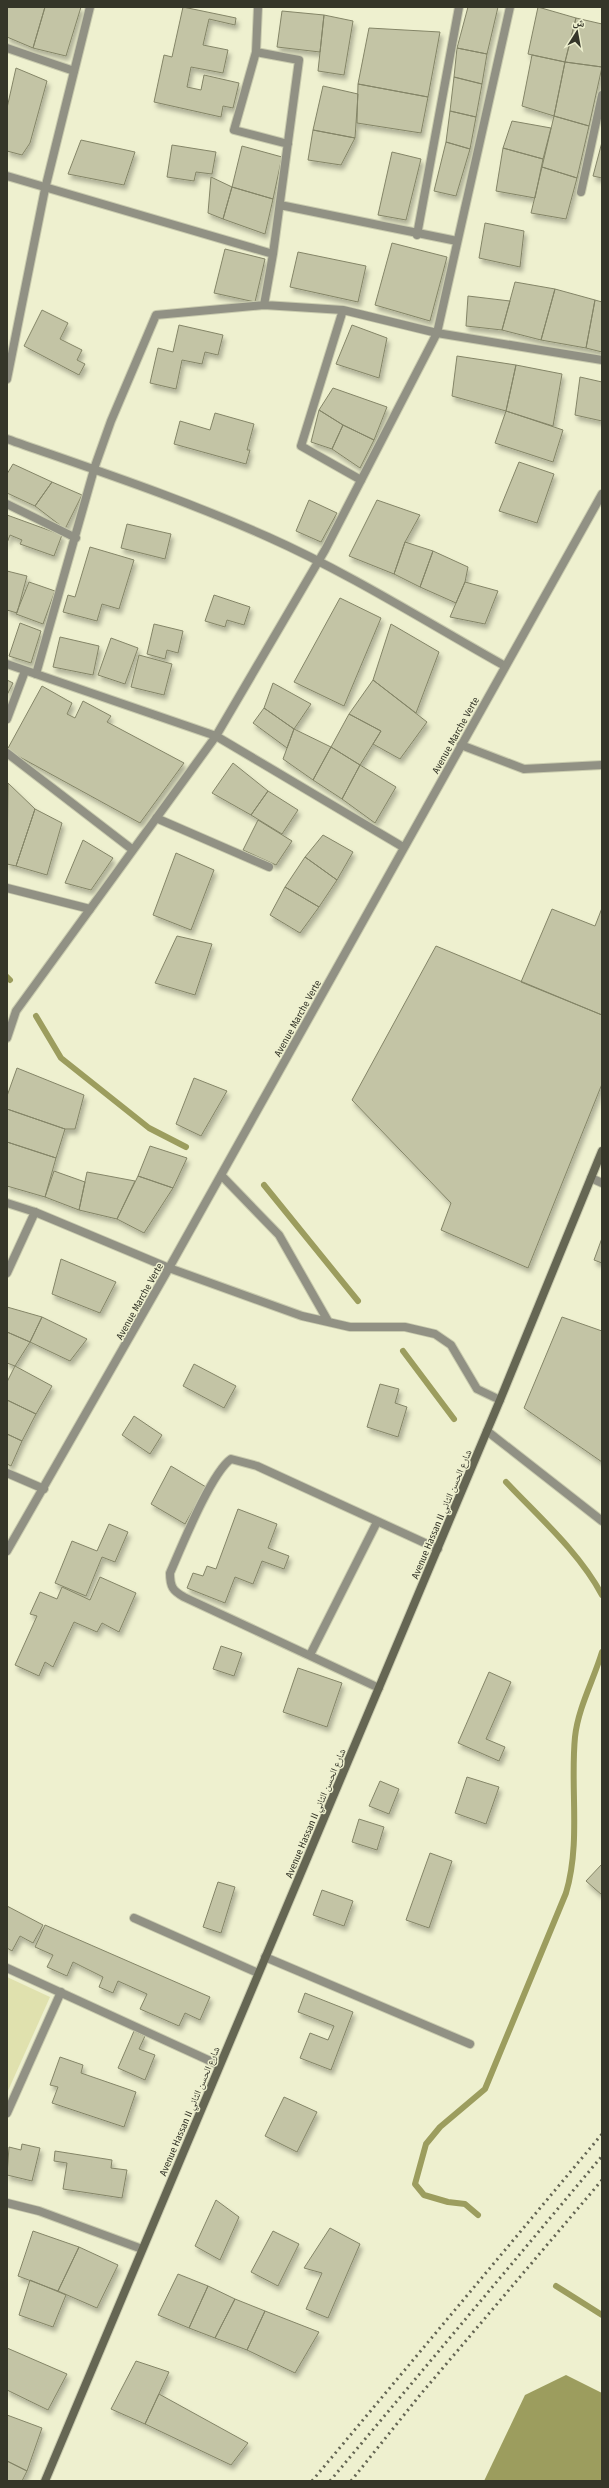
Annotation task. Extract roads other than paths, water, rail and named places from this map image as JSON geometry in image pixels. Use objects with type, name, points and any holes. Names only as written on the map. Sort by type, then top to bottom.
[{"type":"street","points":[[7,379],[45,189],[90,7]]},
{"type":"street","points":[[258,7],[256,52],[234,130],[288,144]]},
{"type":"street","points":[[417,235],[459,7]]},
{"type":"street","points":[[7,1038],[16,1011],[216,736],[318,562],[437,333],[510,7]]},
{"type":"street","points":[[7,48],[74,71]]},
{"type":"street","points":[[256,52],[299,60],[280,205],[264,305]]},
{"type":"street","points":[[581,192],[602,95]]},
{"type":"street","points":[[7,176],[45,189],[273,254]]},
{"type":"street","points":[[280,205],[417,235],[457,241]]},
{"type":"street","points":[[36,674],[76,538],[94,470],[111,421],[156,315],[264,305],[343,310],[437,333],[602,360]]},
{"type":"street","points":[[343,310],[301,446],[361,480]]},
{"type":"street","points":[[7,439],[94,470],[248,529],[318,562],[505,666]]},
{"type":"street","name":"Avenue Marche Verte","points":[[7,1551],[44,1489],[169,1268],[403,847],[602,494]]},
{"type":"street","points":[[7,504],[76,538]]},
{"type":"street","points":[[7,664],[216,736],[403,847]]},
{"type":"street","points":[[7,719],[25,671]]},
{"type":"street","points":[[461,746],[524,769],[602,765]]},
{"type":"street","points":[[7,753],[133,850]]},
{"type":"street","points":[[156,818],[269,867]]},
{"type":"street","points":[[7,888],[90,909]]},
{"type":"street","name":"Avenue Hassan II شارع الحسن الثاني","points":[[45,2481],[258,1973],[488,1431],[602,1151]]},
{"type":"street","points":[[221,1175],[279,1235],[328,1322]]},
{"type":"street","points":[[591,1178],[602,1183]]},
{"type":"street","points":[[7,1203],[35,1212],[169,1268],[302,1316],[350,1326],[405,1327],[435,1334],[451,1345],[476,1389],[500,1400]]},
{"type":"street","points":[[7,1273],[35,1212]]},
{"type":"street","points":[[488,1431],[602,1521]]},
{"type":"street","points":[[379,1688],[173,1591],[170,1582],[170,1573],[222,1465],[231,1459],[239,1459],[438,1549]]},
{"type":"street","points":[[7,1473],[44,1489]]},
{"type":"street","points":[[310,1655],[377,1522]]},
{"type":"street","points":[[134,1918],[258,1973]]},
{"type":"street","points":[[265,1957],[470,2044]]},
{"type":"street","points":[[7,1968],[219,2066]]},
{"type":"street","points":[[7,2113],[61,1992]]},
{"type":"street","points":[[7,2203],[39,2211],[142,2249]]},
{"type":"waterway","points":[[7,977],[10,980]]},
{"type":"waterway","points":[[36,1016],[61,1058],[149,1128],[186,1147]]},
{"type":"waterway","points":[[264,1185],[358,1301]]},
{"type":"waterway","points":[[403,1351],[454,1419]]},
{"type":"waterway","points":[[506,1482],[545,1522],[582,1564],[602,1595]]},
{"type":"waterway","points":[[478,2215],[465,2204],[448,2202],[424,2195],[415,2184],[426,2144],[440,2127],[485,2089],[566,1893],[573,1855],[575,1737],[579,1715],[602,1652]]},
{"type":"waterway","points":[[556,2286],[602,2315]]},
{"type":"railway","points":[[312,2481],[602,2134]]},
{"type":"railway","points":[[330,2481],[602,2156]]},
{"type":"railway","points":[[351,2481],[420,2395],[602,2180]]}]
